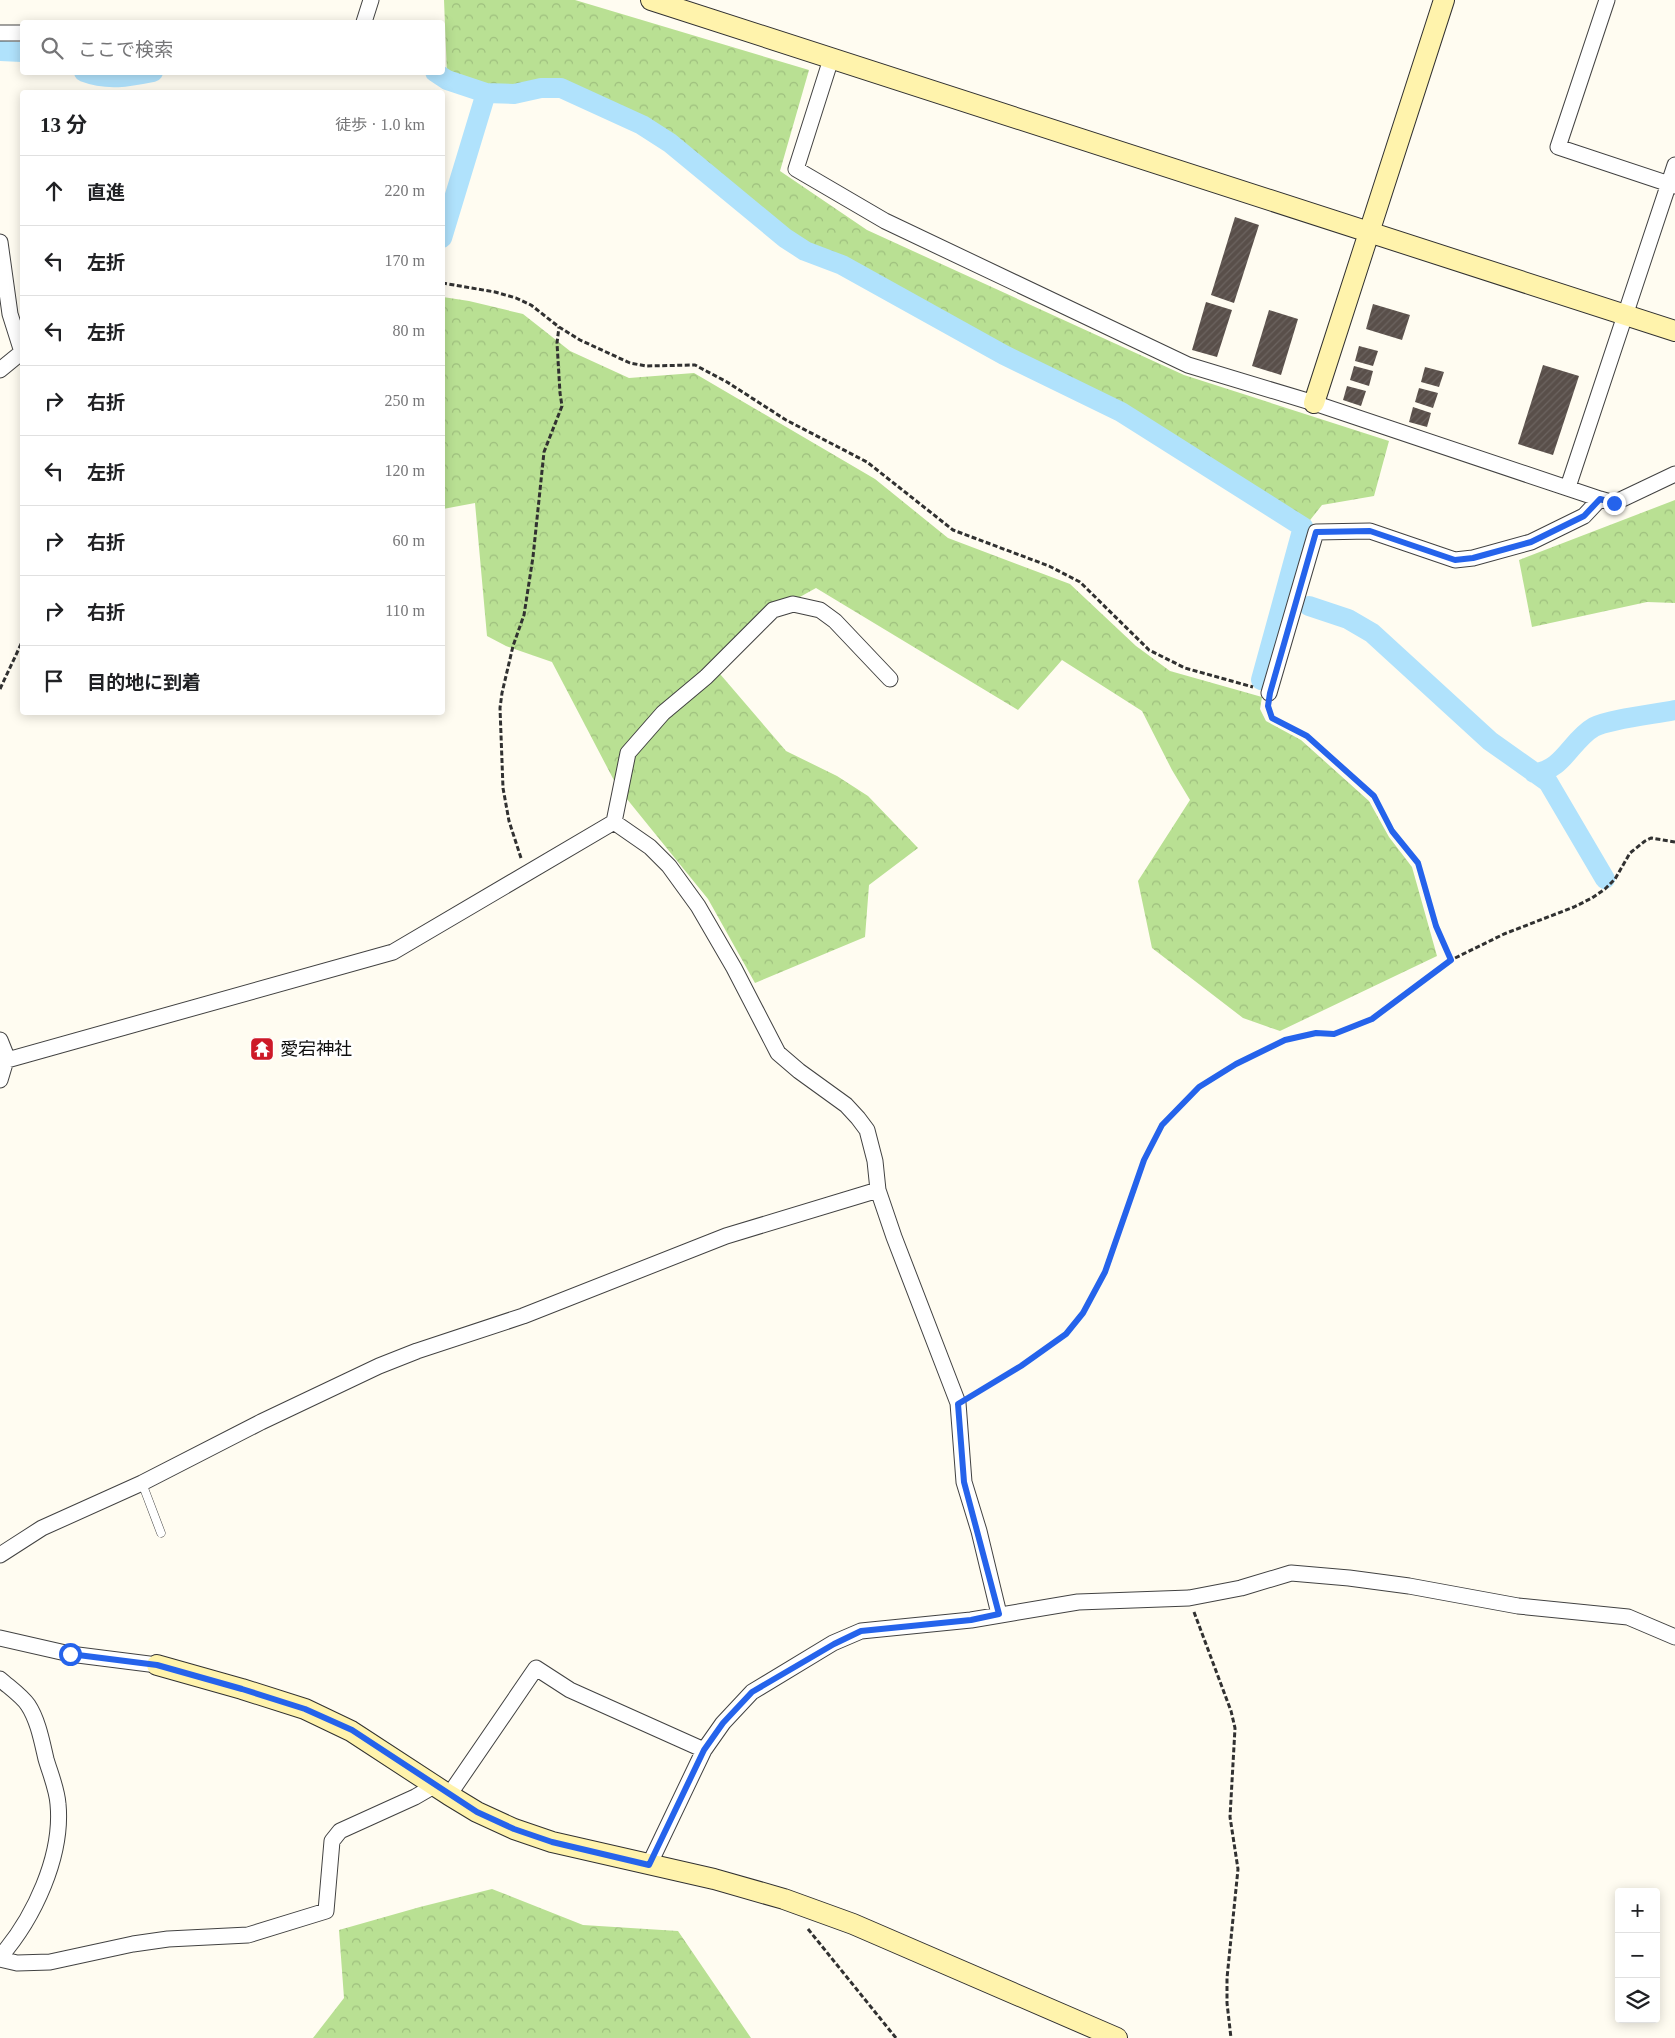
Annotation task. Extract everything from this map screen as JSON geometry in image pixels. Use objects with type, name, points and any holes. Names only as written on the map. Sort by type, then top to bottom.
[{"type":"street","points":[[365,20],[371,0]]},
{"type":"street","points":[[651,0],[1675,331]]},
{"type":"street","points":[[1314,403],[1444,0]]},
{"type":"street","points":[[1607,0],[1558,147],[1672,185]]},
{"type":"street","points":[[0,33],[20,33]]},
{"type":"street","points":[[831,59],[796,169],[885,221],[1188,365],[1314,403],[1600,499],[1614,503],[1675,474]]},
{"type":"street","points":[[1568,488],[1672,185],[1675,165]]},
{"type":"street","points":[[0,242],[10,314],[20,346]]},
{"type":"street","points":[[0,370],[20,354]]},
{"type":"street","points":[[1270,693],[1316,532],[1370,531],[1455,560],[1473,558],[1531,542],[1584,516],[1600,499]]},
{"type":"street","points":[[4,1060],[393,952],[614,822],[628,753],[662,713],[706,677],[773,610],[793,604],[820,610],[835,621],[890,679]]},
{"type":"street","points":[[614,822],[650,847],[670,866],[698,906],[734,968],[778,1053],[846,1106],[867,1130],[872,1145],[878,1190],[958,1404],[964,1482],[999,1614]]},
{"type":"street","points":[[0,1040],[4,1060],[0,1080]]},
{"type":"street","points":[[0,1555],[42,1528],[142,1484],[261,1422],[379,1366],[523,1316],[726,1236],[878,1190]]},
{"type":"street","points":[[649,1865],[704,1750],[723,1723],[752,1692],[834,1644],[861,1631],[971,1620],[1078,1602],[1189,1598],[1241,1588],[1291,1573],[1409,1586],[1518,1606],[1628,1617],[1675,1636]]},
{"type":"street","points":[[0,1638],[70,1654],[157,1665],[305,1709],[352,1730],[441,1790],[477,1812],[514,1829],[552,1842],[714,1879],[784,1899],[853,1924],[1117,2038]]},
{"type":"street","points":[[0,1679],[28,1705],[38,1729],[58,1803],[55,1854],[50,1870],[37,1899],[14,1941],[0,1958],[17,1963],[50,1962],[133,1944],[168,1939],[248,1935],[326,1911],[332,1841],[340,1831],[415,1797],[441,1790],[536,1668],[570,1690],[704,1750]]},
{"type":"lane","points":[[142,1484],[161,1533]]},
{"type":"path","points":[[445,284],[495,292],[531,304],[559,327],[580,340],[630,363],[646,366],[695,365],[728,382],[786,420],[868,462],[953,530],[1049,566],[1080,582],[1150,650],[1185,668],[1270,693],[1268,706],[1272,718],[1307,736],[1374,796],[1392,831],[1418,863],[1433,917],[1451,960]]},
{"type":"path","points":[[525,873],[503,788],[500,708],[513,646],[524,615],[533,557],[544,452],[562,406],[558,350],[559,327]]},
{"type":"path","points":[[0,689],[20,646]]},
{"type":"path","points":[[958,1404],[1021,1366],[1066,1334],[1083,1313],[1105,1272],[1144,1160],[1162,1125],[1199,1087],[1236,1064],[1285,1040],[1316,1033],[1334,1034],[1372,1019],[1451,960],[1504,934],[1574,907],[1592,898],[1615,879],[1630,853],[1645,841],[1651,838],[1675,842]]},
{"type":"path","points":[[1189,1598],[1231,1711],[1235,1728],[1230,1817],[1238,1868],[1227,1978],[1230,2038]]},
{"type":"path","points":[[784,1899],[896,2038]]},
{"type":"green space","points":[[444,0],[575,0],[809,70],[780,171],[867,230],[1184,375],[1389,441],[1374,496],[1322,505],[1307,524],[1123,408],[1002,349],[845,260],[809,246],[788,234],[670,135],[641,117],[562,81],[540,82],[512,89],[483,88],[447,75]]},
{"type":"green space","points":[[445,297],[523,314],[570,351],[629,378],[694,373],[875,479],[948,538],[1070,584],[1136,646],[1170,671],[1262,697],[1260,709],[1266,721],[1301,740],[1369,801],[1389,837],[1412,867],[1437,956],[1280,1031],[1243,1018],[1152,948],[1138,881],[1190,800],[1172,770],[1142,711],[1062,660],[1018,710],[816,588],[789,603],[714,667],[786,751],[837,776],[868,796],[918,848],[869,885],[865,937],[755,983],[708,899],[618,788],[552,662],[506,646],[487,636],[475,503],[445,509]]},
{"type":"green space","points":[[1675,500],[1675,603],[1647,602],[1532,627],[1519,560]]},
{"type":"green space","points":[[492,1889],[583,1925],[678,1931],[751,2038],[313,2038],[344,1998],[339,1930]]},
{"type":"building","points":[[1235,217],[1259,225],[1234,303],[1211,295]]},
{"type":"building","points":[[1206,302],[1232,310],[1217,357],[1192,350]]},
{"type":"building","points":[[1373,304],[1410,315],[1402,340],[1366,329]]},
{"type":"building","points":[[1269,310],[1298,319],[1281,375],[1252,366]]},
{"type":"building","points":[[1359,346],[1378,351],[1373,366],[1355,361]]},
{"type":"building","points":[[1543,365],[1579,376],[1553,455],[1518,444]]},
{"type":"building","points":[[1354,366],[1373,371],[1369,386],[1350,380]]},
{"type":"building","points":[[1425,367],[1444,372],[1439,387],[1421,382]]},
{"type":"building","points":[[1347,386],[1366,391],[1361,406],[1343,400]]},
{"type":"building","points":[[1419,388],[1438,393],[1433,408],[1415,402]]},
{"type":"building","points":[[1413,407],[1431,413],[1427,427],[1409,422]]},
{"type":"waterway","points":[[0,51],[20,52]]},
{"type":"waterway","points":[[93,75],[110,77],[137,75]]},
{"type":"waterway","points":[[440,75],[447,80],[486,93],[514,94],[541,88],[561,88],[642,125],[670,143],[785,238],[805,251],[842,265],[1004,355],[1121,412],[1303,527],[1261,680]]},
{"type":"waterway","points":[[445,228],[486,93]]},
{"type":"waterway","points":[[1309,606],[1348,619],[1372,633],[1490,741],[1548,782],[1605,879]]},
{"type":"waterway","points":[[1534,773],[1544,771],[1560,761],[1579,739],[1594,727],[1622,719],[1675,710]]},
{"type":"place","name":"愛宕神社","points":[[262,1049]]},
{"type":"route","points":[[70,1654],[157,1665],[305,1709],[352,1730],[434,1786],[477,1812],[514,1829],[552,1842],[649,1865],[664,1830],[704,1750],[723,1723],[752,1692],[799,1663],[861,1631],[971,1620],[999,1614],[964,1482],[958,1404],[1021,1366],[1066,1334],[1083,1313],[1105,1272],[1144,1160],[1162,1125],[1199,1087],[1236,1064],[1285,1040],[1316,1033],[1334,1034],[1372,1019],[1451,960],[1436,926],[1418,863],[1392,831],[1374,796],[1307,736],[1272,718],[1268,706],[1270,693],[1316,532],[1370,531],[1455,560],[1473,558],[1531,542],[1584,516],[1600,499],[1614,503]]}]
